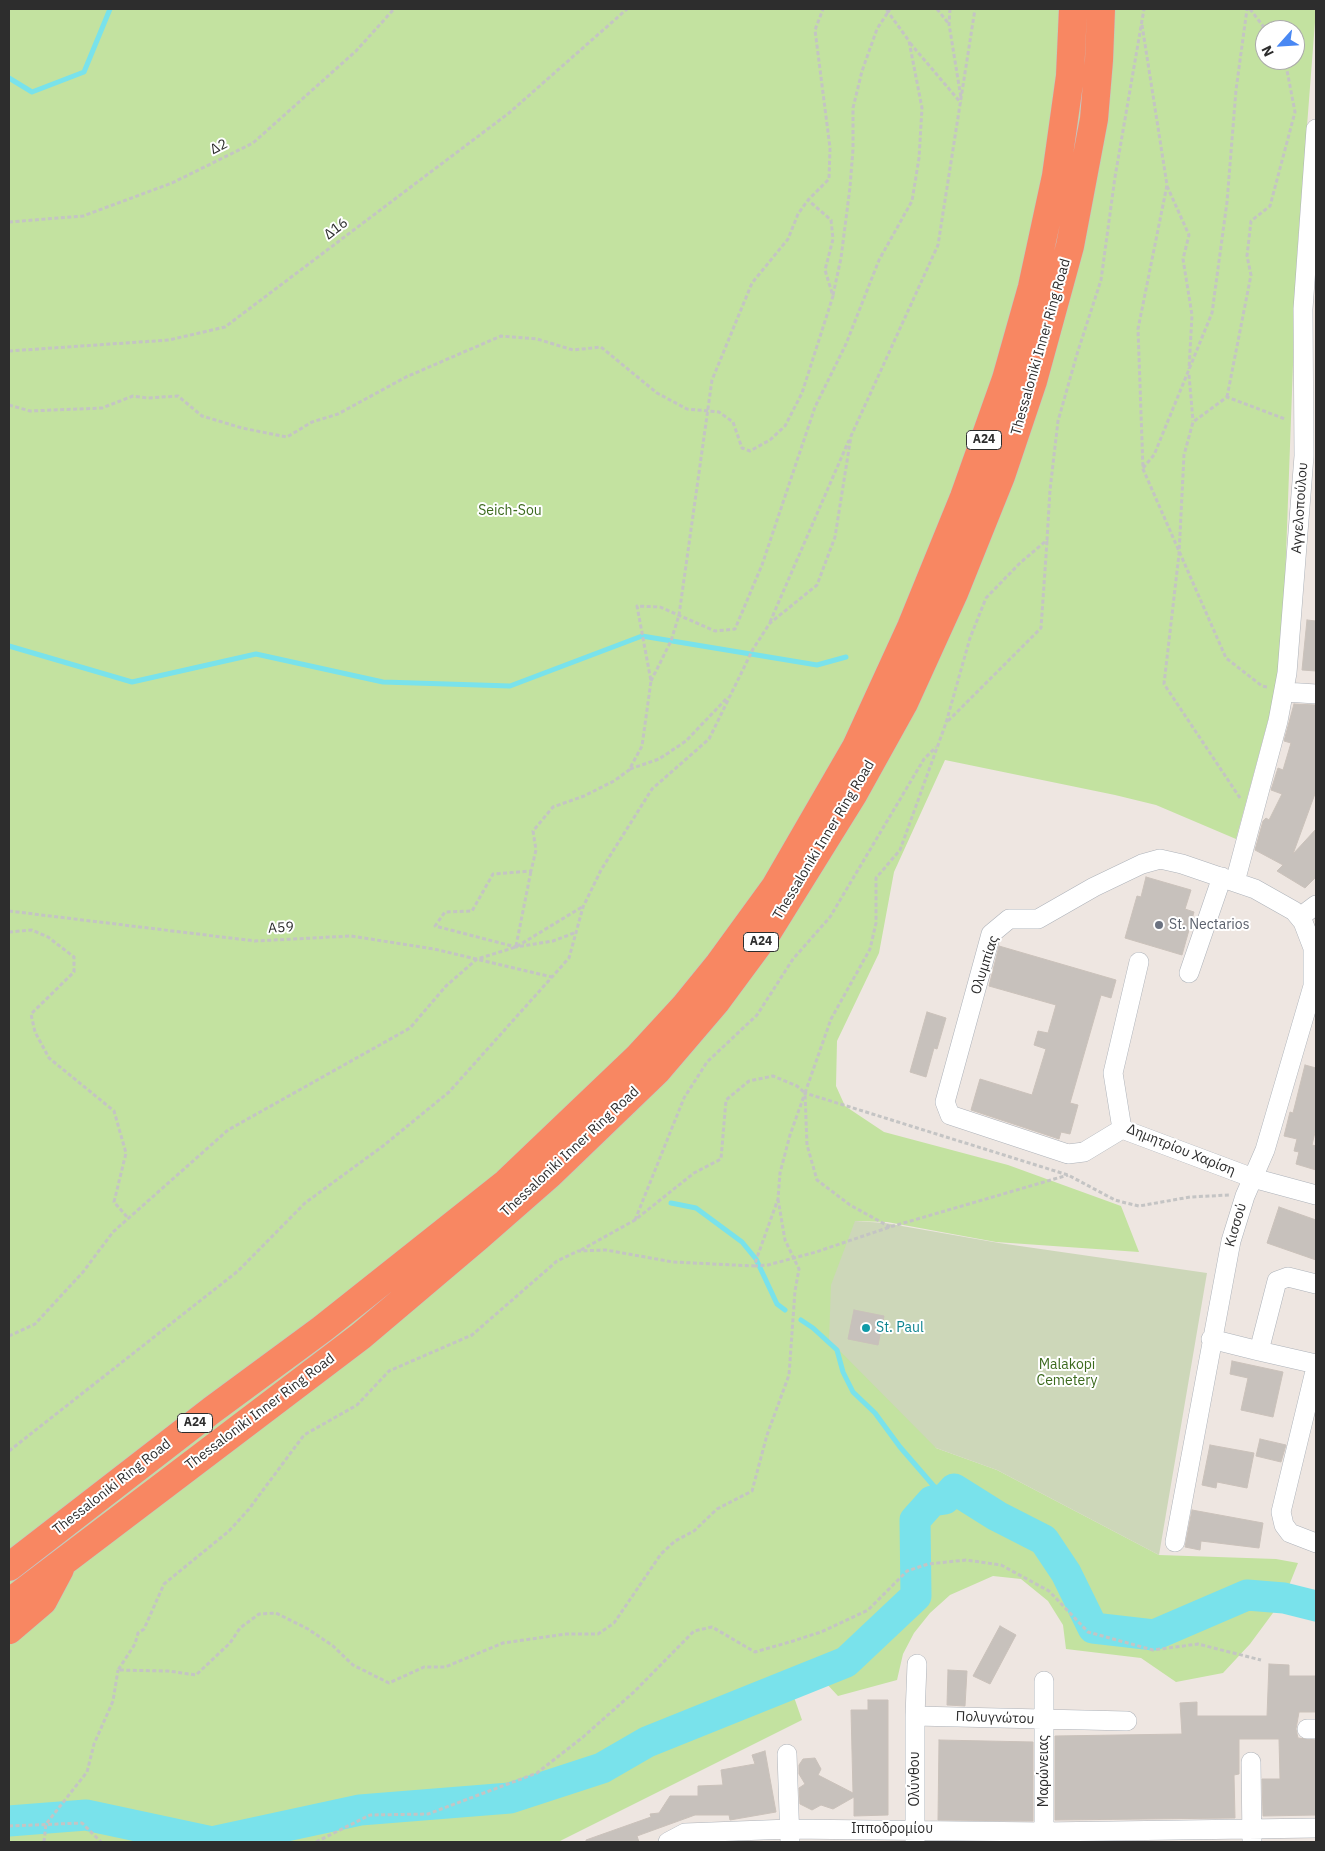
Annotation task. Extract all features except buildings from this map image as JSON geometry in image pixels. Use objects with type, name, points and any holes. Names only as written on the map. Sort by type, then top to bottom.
[{"type":"highway","name":"Thessaloniki Inner Ring Road","points":[[9,1567],[212,1410],[353,1305],[506,1183],[593,1102],[684,1007],[718,964],[774,886],[856,747],[907,636],[964,497],[1006,379],[1032,287],[1056,176],[1070,76],[1073,9]]},
{"type":"highway","name":"Thessaloniki Inner Ring Road","points":[[9,1603],[175,1475],[361,1336],[420,1288],[550,1174],[662,1065],[716,1002],[767,934],[849,801],[904,703],[954,593],[1001,476],[1033,381],[1070,246],[1094,119],[1101,9]]},
{"type":"highway","points":[[9,1630],[43,1601],[63,1563]]},
{"type":"street","name":"Αγγελοπούλου","points":[[1189,973],[1228,879],[1285,692],[1304,438],[1303,309],[1316,129]]},
{"type":"street","points":[[1285,692],[1316,694]]},
{"type":"street","name":"Ολυμπίας","points":[[1122,1129],[1084,1152],[1068,1154],[950,1115],[945,1102],[991,934],[1010,919],[1033,920],[1046,916],[1094,887],[1155,860],[1170,860],[1228,879],[1266,894],[1300,916]]},
{"type":"street","points":[[1300,916],[1316,905]]},
{"type":"street","name":"Κισσού","points":[[1175,1542],[1227,1259],[1245,1196],[1271,1130],[1315,986],[1313,948],[1300,916]]},
{"type":"street","name":"Δημητρίου Χαρίση","points":[[1139,962],[1113,1073],[1122,1129],[1253,1178],[1316,1195]]},
{"type":"street","points":[[1259,1351],[1277,1281],[1288,1277],[1316,1284]]},
{"type":"street","points":[[1211,1340],[1316,1365],[1280,1512],[1284,1525],[1290,1533],[1316,1543]]},
{"type":"street","points":[[916,1716],[917,1664]]},
{"type":"street","name":"Μαρώνειας","points":[[1044,1681],[1044,1837]]},
{"type":"street","name":"Πολυγνώτου","points":[[916,1716],[1126,1722]]},
{"type":"street","name":"Ολύνθου","points":[[915,1836],[916,1716]]},
{"type":"street","points":[[788,1754],[790,1836]]},
{"type":"street","points":[[1251,1762],[1252,1835]]},
{"type":"street","name":"Ιπποδρομίου","points":[[674,1840],[685,1833],[790,1836],[1044,1837],[1252,1835],[1316,1828]]},
{"type":"path","name":"Δ2","points":[[9,222],[83,216],[172,184],[253,143],[356,51],[394,9]]},
{"type":"path","name":"Δ16","points":[[9,351],[169,340],[225,326],[509,113],[627,9]]},
{"type":"path","points":[[650,681],[672,641],[679,615],[712,380],[752,283],[788,239],[798,214],[808,200],[829,179],[830,148],[815,30],[823,9]]},
{"type":"path","points":[[937,9],[949,24]]},
{"type":"path","points":[[950,9],[949,24],[962,103]]},
{"type":"path","points":[[9,1451],[238,1271],[305,1203],[383,1146],[449,1092],[569,958],[574,933],[583,907],[601,870],[652,789],[709,740],[753,649],[770,623],[851,436],[938,245],[962,103],[975,9]]},
{"type":"path","points":[[946,723],[1041,628],[1050,490],[1058,421],[1101,280],[1114,177],[1144,9]]},
{"type":"path","points":[[1249,9],[1258,20]]},
{"type":"path","points":[[1143,469],[1154,455],[1189,374],[1212,313],[1227,202],[1236,90],[1249,9]]},
{"type":"path","points":[[9,405],[30,411],[102,408],[133,396],[147,398],[178,396],[202,416],[242,428],[287,436],[312,422],[338,414],[406,377],[501,336],[537,339],[573,350],[601,347],[657,393],[687,409],[719,412],[733,422],[742,448],[750,451],[770,440],[785,426],[802,394],[833,296],[841,258],[850,187],[853,149],[853,108],[862,71],[877,29],[888,10],[908,41],[962,103]]},
{"type":"path","points":[[1142,22],[1167,185],[1188,235],[1182,259],[1192,315],[1189,374],[1193,422],[1184,455],[1179,554],[1164,684],[1242,800]]},
{"type":"path","points":[[629,770],[642,746],[650,681],[637,606],[660,607],[715,631],[735,629],[762,565],[815,407],[846,344],[879,260],[912,201],[919,158],[922,108],[908,41]]},
{"type":"path","points":[[1193,422],[1227,397],[1251,275],[1247,256],[1251,221],[1270,206],[1295,112],[1287,70]]},
{"type":"path","points":[[1167,185],[1138,329],[1143,469],[1226,658],[1262,686],[1285,692]]},
{"type":"path","points":[[808,200],[831,220],[833,239],[825,270],[833,296]]},
{"type":"path","points":[[1227,397],[1284,418],[1293,437],[1304,438]]},
{"type":"path","points":[[770,623],[817,585],[835,537],[851,436]]},
{"type":"path","points":[[118,1670],[168,1671],[196,1675],[230,1643],[240,1628],[259,1614],[276,1613],[308,1629],[333,1646],[353,1665],[388,1683],[424,1668],[446,1667],[503,1643],[566,1634],[598,1634],[614,1623],[661,1554],[675,1541],[694,1531],[718,1509],[752,1491],[767,1435],[789,1375],[795,1291],[799,1268],[785,1240],[778,1199],[780,1173],[790,1134],[831,1019],[870,949],[876,923],[876,878],[900,850],[946,723],[970,638],[986,598],[1020,563],[1047,540]]},
{"type":"path","points":[[516,947],[536,850],[533,832],[553,807],[584,796],[614,782],[629,770],[659,758],[686,741],[731,694]]},
{"type":"path","points":[[635,1220],[684,1098],[707,1062],[757,1015],[793,960],[830,917],[924,759],[938,745]]},
{"type":"path","points":[[531,871],[494,874],[472,911],[445,912],[435,926],[516,947],[583,907]]},
{"type":"path","name":"Α59","points":[[9,911],[255,941],[351,936],[434,948],[552,977]]},
{"type":"path","points":[[9,932],[32,930],[48,937],[74,957],[74,972],[31,1014],[35,1032],[49,1058],[114,1111],[126,1153],[114,1202],[128,1218]]},
{"type":"path","points":[[9,1336],[35,1324],[83,1272],[113,1232],[228,1130],[410,1028],[446,986],[477,959],[516,947],[553,941],[574,933]]},
{"type":"path","points":[[44,1842],[46,1824],[86,1772],[94,1744],[113,1701],[118,1670],[135,1644],[138,1633],[144,1630],[164,1584],[230,1531],[249,1509],[304,1435],[357,1405],[389,1371],[472,1335],[492,1319],[515,1294],[557,1261],[578,1252],[635,1220],[694,1173],[721,1159],[726,1100],[749,1081],[772,1076],[797,1086],[805,1093],[1068,1175],[1115,1200],[1139,1206],[1190,1197],[1223,1194],[1245,1196]]},
{"type":"path","points":[[805,1093],[808,1145],[817,1180],[850,1205],[890,1227]]},
{"type":"path","points":[[578,1252],[606,1250],[673,1262],[768,1265],[1068,1175]]},
{"type":"path","points":[[754,1266],[778,1199]]},
{"type":"path","points":[[316,1842],[370,1815],[428,1814],[537,1773],[584,1737],[635,1691],[694,1631],[712,1627],[755,1652],[821,1632],[868,1610],[907,1571],[928,1564],[966,1560],[1001,1564],[1049,1591],[1088,1632],[1153,1650],[1198,1644],[1261,1660]]},
{"type":"path","points":[[9,1826],[82,1823],[101,1842]]},
{"type":"green space","name":"Seich-Sou","points":[[9,9],[1316,9],[1297,256],[1284,609],[1279,680],[1236,839],[1156,805],[945,760],[894,872],[879,953],[837,1041],[836,1086],[845,1106],[884,1132],[1008,1165],[1121,1206],[1139,1252],[996,1242],[887,1222],[855,1221],[936,1448],[997,1470],[1159,1555],[1276,1559],[1298,1563],[1284,1598],[1250,1644],[1223,1673],[1176,1682],[1141,1658],[1066,1649],[1063,1625],[1048,1601],[1021,1579],[993,1576],[950,1595],[930,1613],[914,1633],[903,1654],[897,1680],[838,1696],[825,1682],[787,1677],[802,1720],[558,1842],[9,1842]]},
{"type":"green space","name":"Malakopi Cemetery","points":[[855,1221],[885,1223],[999,1243],[1207,1273],[1159,1555],[997,1470],[936,1448],[829,1340],[831,1285]]},
{"type":"waterway","points":[[9,78],[32,92],[84,72],[110,9]]},
{"type":"waterway","points":[[9,646],[132,682],[256,654],[383,682],[510,686],[642,636],[817,665],[846,657]]},
{"type":"waterway","points":[[671,1203],[696,1208],[742,1242],[756,1259],[777,1304],[785,1310]]},
{"type":"waterway","points":[[801,1320],[813,1328],[837,1350],[843,1372],[853,1392],[875,1413],[900,1447],[945,1499]]},
{"type":"waterway","points":[[9,1821],[86,1815],[212,1842],[360,1810],[510,1798],[602,1768],[647,1742],[846,1662],[916,1596],[915,1520],[932,1501],[945,1499],[954,1489],[997,1516],[1044,1540],[1066,1573],[1093,1628],[1154,1635],[1247,1595],[1284,1598],[1316,1606]]},
{"type":"place","name":"St. Nectarios","points":[[1159,925]]},
{"type":"place","name":"St. Paul","points":[[866,1328]]}]
